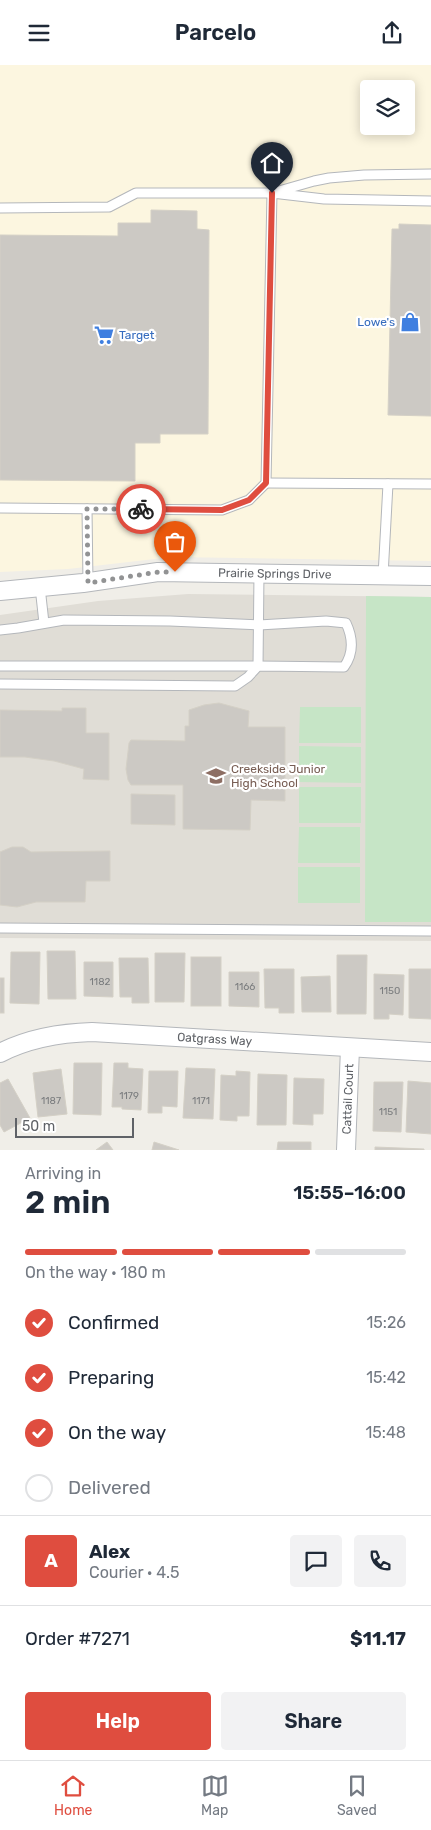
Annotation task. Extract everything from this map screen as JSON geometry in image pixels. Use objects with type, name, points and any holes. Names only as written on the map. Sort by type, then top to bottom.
[{"type":"street","name":"Prairie Springs Drive","points":[[0,591],[88,583],[158,572],[431,576]]},
{"type":"street","name":"Oatgrass Way","points":[[0,1053],[12,1046],[52,1035],[92,1033],[431,1052]]},
{"type":"street","name":"Cattail Court","points":[[346,1150],[350,1048]]},
{"type":"lane","points":[[272,193],[329,178],[364,175],[431,174]]},
{"type":"lane","points":[[0,208],[109,207],[136,193],[272,193],[324,199],[431,201]]},
{"type":"lane","points":[[0,508],[222,510],[249,500],[266,483],[272,193]]},
{"type":"lane","points":[[266,483],[431,484]]},
{"type":"lane","points":[[383,576],[388,484]]},
{"type":"lane","points":[[87,509],[88,583]]},
{"type":"lane","points":[[0,684],[235,685],[248,677],[258,666],[259,573]]},
{"type":"lane","points":[[40,587],[44,623]]},
{"type":"lane","points":[[0,629],[18,629],[64,620],[170,621],[259,625],[326,621],[346,623],[351,635],[350,658],[344,667],[0,666]]},
{"type":"lane","points":[[0,928],[431,931]]},
{"type":"shaded area","points":[[0,65],[431,65],[431,561],[172,557],[68,569],[0,572]]},
{"type":"shaded area","name":"Creekside Junior High School","points":[[188,594],[431,597],[431,941],[0,938],[0,615],[98,601]]},
{"type":"green space","points":[[366,596],[431,597],[431,922],[365,922]]},
{"type":"green space","points":[[300,707],[361,707],[361,743],[299,743]]},
{"type":"green space","points":[[299,746],[361,747],[361,783],[299,782]]},
{"type":"green space","points":[[299,787],[361,787],[361,823],[299,823]]},
{"type":"green space","points":[[299,827],[360,827],[360,863],[298,863]]},
{"type":"green space","points":[[298,867],[360,867],[360,903],[298,903]]},
{"type":"building","name":"Target","points":[[151,210],[197,211],[197,229],[209,230],[208,434],[160,434],[160,443],[135,443],[135,481],[0,480],[0,235],[118,236],[118,223],[151,223]]},
{"type":"building","name":"Lowe's","points":[[399,224],[431,225],[431,416],[388,415],[392,229],[399,229]]},
{"type":"building","points":[[219,703],[249,711],[248,727],[285,727],[285,801],[251,800],[250,830],[183,829],[183,785],[131,785],[126,769],[129,743],[131,740],[185,741],[185,726],[189,726],[189,710]]},
{"type":"building","points":[[62,708],[86,708],[86,733],[109,733],[109,780],[83,779],[84,769],[54,761],[25,757],[0,757],[0,710],[62,711]]},
{"type":"building","points":[[131,794],[175,795],[175,825],[131,824]]},
{"type":"building","points":[[12,847],[23,847],[31,852],[110,851],[110,881],[86,881],[85,902],[36,902],[17,907],[0,905],[0,852]]},
{"type":"building","points":[[47,951],[75,951],[76,999],[48,999]]},
{"type":"building","points":[[11,952],[40,952],[39,1004],[10,1003]]},
{"type":"building","points":[[155,953],[185,953],[184,1002],[155,1002]]},
{"type":"building","points":[[337,955],[367,955],[366,1014],[337,1014]]},
{"type":"building","points":[[191,957],[221,957],[221,1006],[191,1006]]},
{"type":"building","points":[[119,958],[148,958],[149,1003],[132,1003],[132,997],[120,997]]},
{"type":"building","points":[[84,962],[113,962],[113,997],[84,996]]},
{"type":"building","points":[[264,969],[294,969],[294,1013],[279,1013],[279,1008],[265,1008]]},
{"type":"building","points":[[409,969],[431,969],[431,1019],[409,1018]]},
{"type":"building","points":[[229,972],[259,972],[259,1007],[229,1006]]},
{"type":"building","points":[[374,974],[404,975],[403,1015],[389,1014],[389,1019],[374,1019]]},
{"type":"building","points":[[330,976],[331,1012],[302,1012],[301,977]]},
{"type":"building","points":[[0,978],[4,978],[4,1013],[0,1013]]},
{"type":"building","points":[[74,1063],[102,1063],[101,1115],[73,1114]]},
{"type":"building","points":[[114,1063],[128,1063],[128,1068],[143,1069],[141,1110],[112,1107]]},
{"type":"building","points":[[186,1068],[215,1069],[213,1119],[183,1118]]},
{"type":"building","points":[[61,1069],[67,1114],[38,1117],[33,1073]]},
{"type":"building","points":[[149,1071],[178,1071],[177,1107],[162,1106],[162,1113],[148,1113]]},
{"type":"building","points":[[236,1071],[250,1072],[249,1116],[237,1116],[237,1121],[220,1120],[221,1075],[236,1076]]},
{"type":"building","points":[[258,1074],[287,1075],[286,1125],[257,1125]]},
{"type":"building","points":[[294,1078],[324,1079],[323,1114],[313,1114],[313,1125],[293,1124]]},
{"type":"building","points":[[8,1079],[30,1118],[4,1132],[0,1125],[0,1083]]},
{"type":"building","points":[[408,1081],[431,1083],[431,1134],[406,1132]]},
{"type":"building","points":[[374,1082],[403,1082],[401,1132],[373,1131]]},
{"type":"building","points":[[107,1142],[113,1150],[96,1150]]},
{"type":"building","points":[[154,1142],[179,1150],[152,1150]]},
{"type":"building","points":[[278,1142],[311,1142],[311,1150],[277,1150]]},
{"type":"building","points":[[375,1147],[424,1149],[424,1150],[375,1150]]},
{"type":"way so far","points":[[141,509],[87,509],[88,583],[158,572],[175,572]]},
{"type":"place","name":"Lowe's","points":[[410,322]]},
{"type":"place","name":"Target","points":[[104,335]]},
{"type":"place","name":"Creekside Junior High School","points":[[216,776]]},
{"type":"route","points":[[141,509],[222,510],[249,500],[266,483],[272,193]]}]
